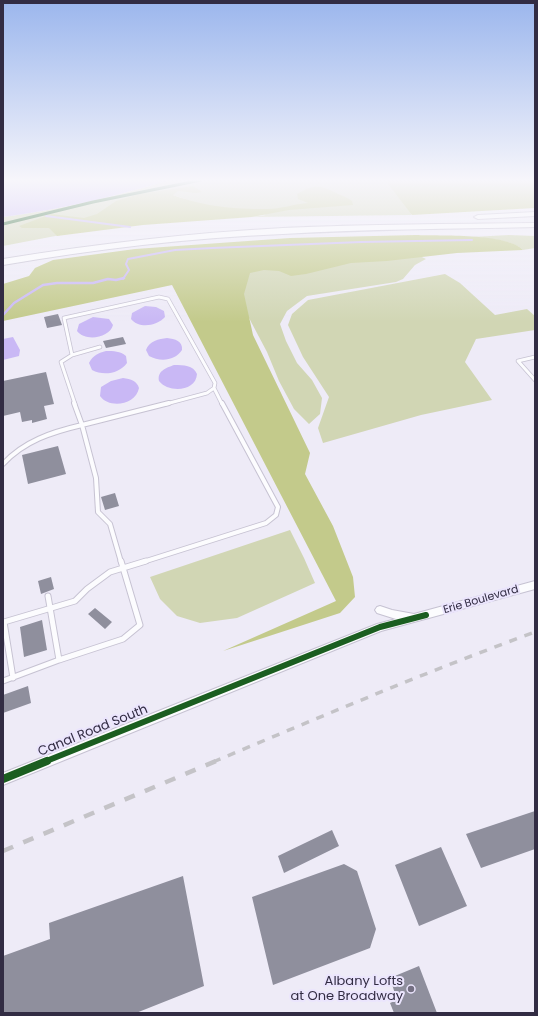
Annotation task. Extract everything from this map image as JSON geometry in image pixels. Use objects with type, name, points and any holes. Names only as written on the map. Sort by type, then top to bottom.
[{"type":"highway","points":[[3,254],[85,241],[156,233],[228,227]]},
{"type":"highway","points":[[3,262],[140,242],[252,233],[434,227]]},
{"type":"highway","points":[[252,233],[535,230]]},
{"type":"street","name":"Erie Boulevard","points":[[380,610],[404,617],[426,615],[535,585]]},
{"type":"street","name":"Canal Road South","points":[[3,779],[380,627],[426,615]]},
{"type":"lane","points":[[13,678],[4,622],[75,600],[86,589],[110,572],[266,523],[273,519],[278,513],[278,507],[214,388],[215,384],[168,299],[163,297],[64,318],[72,354]]},
{"type":"lane","points":[[3,681],[123,639],[140,625],[122,569],[110,524],[98,512],[96,478],[82,426],[61,362],[72,354],[100,347]]},
{"type":"lane","points":[[535,357],[518,361],[535,380]]},
{"type":"lane","points":[[3,464],[12,454],[36,438],[207,393],[214,388]]},
{"type":"lane","points":[[48,596],[60,660]]},
{"type":"green space","points":[[3,227],[86,227],[71,233],[3,246]]},
{"type":"green space","points":[[124,227],[57,236],[49,228],[22,228]]},
{"type":"green space","points":[[416,235],[472,236],[489,238],[515,245],[523,250],[457,253],[387,261],[351,263],[306,274],[291,276],[279,271],[264,270],[250,273],[244,294],[253,335],[310,453],[305,474],[333,526],[353,577],[355,597],[340,613],[223,651],[336,601],[172,285],[3,321],[3,284],[29,276],[35,268],[53,260],[135,249],[290,238]]},
{"type":"green space","points":[[509,235],[535,236],[535,248],[523,250],[506,242],[471,237]]},
{"type":"green space","points":[[410,251],[426,259],[415,265],[403,279],[396,282],[307,296],[287,311],[280,324],[286,341],[297,363],[312,380],[322,398],[320,414],[309,424],[294,409],[279,381],[267,352],[240,301],[227,266]]},
{"type":"green space","points":[[445,274],[460,283],[495,315],[527,309],[535,316],[535,330],[476,339],[465,362],[492,400],[421,415],[323,443],[318,428],[329,397],[303,357],[288,325],[292,314],[308,300]]},
{"type":"green space","points":[[290,530],[315,583],[237,618],[200,623],[177,616],[160,599],[150,577]]},
{"type":"shaded area","points":[[145,306],[156,307],[164,311],[165,317],[157,323],[148,325],[134,322],[131,319],[132,313]]},
{"type":"shaded area","points":[[93,317],[109,319],[113,325],[111,329],[102,336],[97,337],[86,337],[77,331],[79,324]]},
{"type":"shaded area","points":[[13,337],[20,350],[19,356],[3,360],[3,339]]},
{"type":"shaded area","points":[[167,338],[176,340],[181,344],[182,350],[179,354],[162,360],[149,356],[146,350],[149,344]]},
{"type":"shaded area","points":[[106,351],[124,354],[126,356],[127,363],[120,370],[111,373],[101,373],[92,370],[89,363],[92,358]]},
{"type":"shaded area","points":[[174,365],[188,366],[195,371],[197,374],[192,384],[181,389],[175,389],[163,385],[159,381],[159,375],[161,372]]},
{"type":"shaded area","points":[[123,378],[133,381],[139,388],[137,394],[133,398],[116,404],[109,403],[100,396],[101,387],[111,381]]},
{"type":"building","points":[[58,314],[62,325],[47,328],[44,317]]},
{"type":"building","points":[[123,337],[126,344],[106,348],[103,341]]},
{"type":"building","points":[[46,372],[54,404],[44,406],[47,419],[32,423],[32,420],[22,422],[20,412],[3,416],[3,381]]},
{"type":"building","points":[[58,446],[66,474],[28,484],[22,455]]},
{"type":"building","points":[[115,493],[119,506],[105,510],[101,497]]},
{"type":"building","points":[[51,577],[54,589],[41,594],[38,581]]},
{"type":"building","points":[[95,608],[112,622],[105,629],[88,614]]},
{"type":"building","points":[[42,620],[47,650],[24,657],[20,627]]},
{"type":"building","points":[[28,686],[31,703],[3,713],[3,695]]},
{"type":"building","points":[[535,811],[535,849],[481,868],[466,834]]},
{"type":"building","points":[[332,830],[339,846],[284,873],[278,856]]},
{"type":"building","points":[[441,847],[467,906],[419,926],[395,865]]},
{"type":"building","points":[[344,864],[357,871],[376,929],[370,948],[273,985],[252,897]]},
{"type":"building","points":[[183,876],[204,986],[136,1013],[3,1013],[3,956],[50,939],[49,923]]},
{"type":"building","name":"Albany Lofts at One Broadway","points":[[419,966],[437,1013],[394,1013],[390,1003],[397,1000],[390,978]]},
{"type":"waterway","points":[[124,278],[129,270],[126,264],[128,259],[175,250],[361,242],[472,240]]},
{"type":"waterway","points":[[3,315],[14,303],[43,285],[57,283],[93,283],[108,279],[116,280],[124,278]]},
{"type":"railway","points":[[213,762],[413,679],[535,632]]},
{"type":"railway","points":[[3,851],[216,761]]},
{"type":"cycle path","points":[[3,779],[380,627],[426,615]]},
{"type":"place","name":"Albany Lofts at One Broadway","points":[[411,989]]}]
